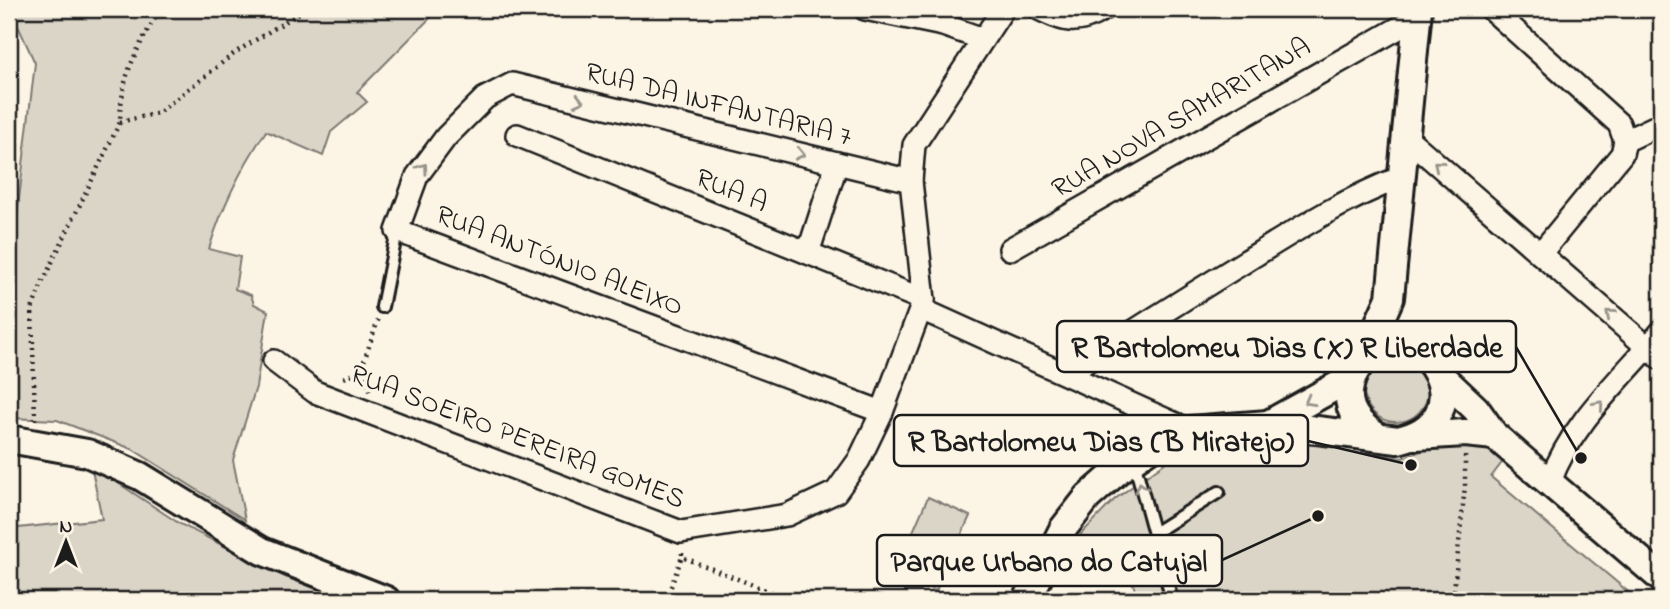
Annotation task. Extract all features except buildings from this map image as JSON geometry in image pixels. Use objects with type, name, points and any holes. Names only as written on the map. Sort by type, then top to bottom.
[{"type":"street","points":[[865,9],[943,25],[984,39]]},
{"type":"street","points":[[1003,9],[914,145],[911,181],[923,304],[1189,430]]},
{"type":"street","points":[[1039,9],[1063,20],[1087,20],[1104,9]]},
{"type":"street","points":[[1490,9],[1619,124],[1625,141],[1622,153],[1540,254]]},
{"type":"street","points":[[1380,438],[1364,428],[1353,414],[1349,396],[1356,370],[1390,298],[1418,13]]},
{"type":"street","name":"RUA NOVA SAMARITANA","points":[[1010,249],[1418,13]]},
{"type":"street","name":"RUA DA INFANTARIA 7","points":[[512,85],[911,181]]},
{"type":"street","name":"RUA ANTÓNIO ALEIXO","points":[[512,85],[485,98],[446,137],[417,176],[397,231],[882,412]]},
{"type":"street","points":[[1625,141],[1661,124]]},
{"type":"street","name":"RUA A","points":[[517,135],[808,253],[923,304]]},
{"type":"street","points":[[1406,137],[1540,254],[1657,346],[1573,435],[1558,458],[1550,482]]},
{"type":"street","points":[[808,253],[837,163]]},
{"type":"street","points":[[1068,374],[1130,332],[1290,234],[1368,190],[1402,177]]},
{"type":"street","points":[[1390,298],[1412,349]]},
{"type":"street","name":"RUA SOEIRO PEREIRA GOMES","points":[[275,362],[315,392],[681,532],[697,532],[787,515],[836,492],[859,460],[882,412],[923,304]]},
{"type":"street","points":[[1268,424],[1356,370],[1376,351],[1394,346],[1412,349],[1428,359],[1476,409],[1495,436],[1661,578]]},
{"type":"street","points":[[1416,436],[1431,426],[1440,410],[1443,391],[1439,373]]},
{"type":"street","points":[[1027,600],[1063,530],[1088,497],[1133,459],[1189,430],[1268,424],[1398,440],[1416,436],[1465,433],[1495,436]]},
{"type":"street","points":[[9,439],[87,453],[140,476],[262,551],[386,600]]},
{"type":"lane","points":[[382,307],[397,231]]},
{"type":"lane","points":[[1133,459],[1172,600]]},
{"type":"lane","points":[[1154,533],[1219,492]]},
{"type":"path","points":[[36,443],[32,309],[120,122],[121,95],[130,63],[160,9]]},
{"type":"path","points":[[120,122],[158,113],[236,52],[306,9]]},
{"type":"path","points":[[315,392],[361,370],[382,307]]},
{"type":"path","points":[[1426,600],[1456,600],[1465,486],[1465,433]]},
{"type":"path","points":[[666,600],[682,557],[681,532]]},
{"type":"path","points":[[682,557],[791,600]]},
{"type":"shaded area","points":[[9,9],[439,9],[357,92],[367,102],[331,132],[323,156],[266,131],[240,174],[220,218],[209,249],[240,257],[235,289],[251,295],[254,304],[268,311],[256,387],[233,460],[245,520],[132,449],[57,420],[9,418],[9,284],[35,63],[19,28],[9,17]]},
{"type":"shaded area","points":[[1390,358],[1402,358],[1419,367],[1426,378],[1426,402],[1419,413],[1402,422],[1390,422],[1378,417],[1369,408],[1364,396],[1364,384],[1369,372],[1378,363]]},
{"type":"shaded area","points":[[1236,442],[1346,446],[1368,453],[1402,458],[1441,444],[1483,447],[1504,460],[1491,477],[1638,600],[1138,600],[1130,574],[1072,550],[1081,534],[1115,499],[1177,454]]},
{"type":"shaded area","points":[[91,465],[180,524],[285,577],[347,600],[9,600],[9,529],[102,519]]},
{"type":"shaded area","points":[[928,497],[970,516],[936,591],[895,573]]},
{"type":"place","name":"R Bartolomeu Dias (X) R Liberdade","points":[[1581,458]]},
{"type":"place","name":"R Bartolomeu Dias (B Miratejo)","points":[[1411,465]]},
{"type":"place","name":"Parque Urbano do Catujal","points":[[1318,516]]}]
